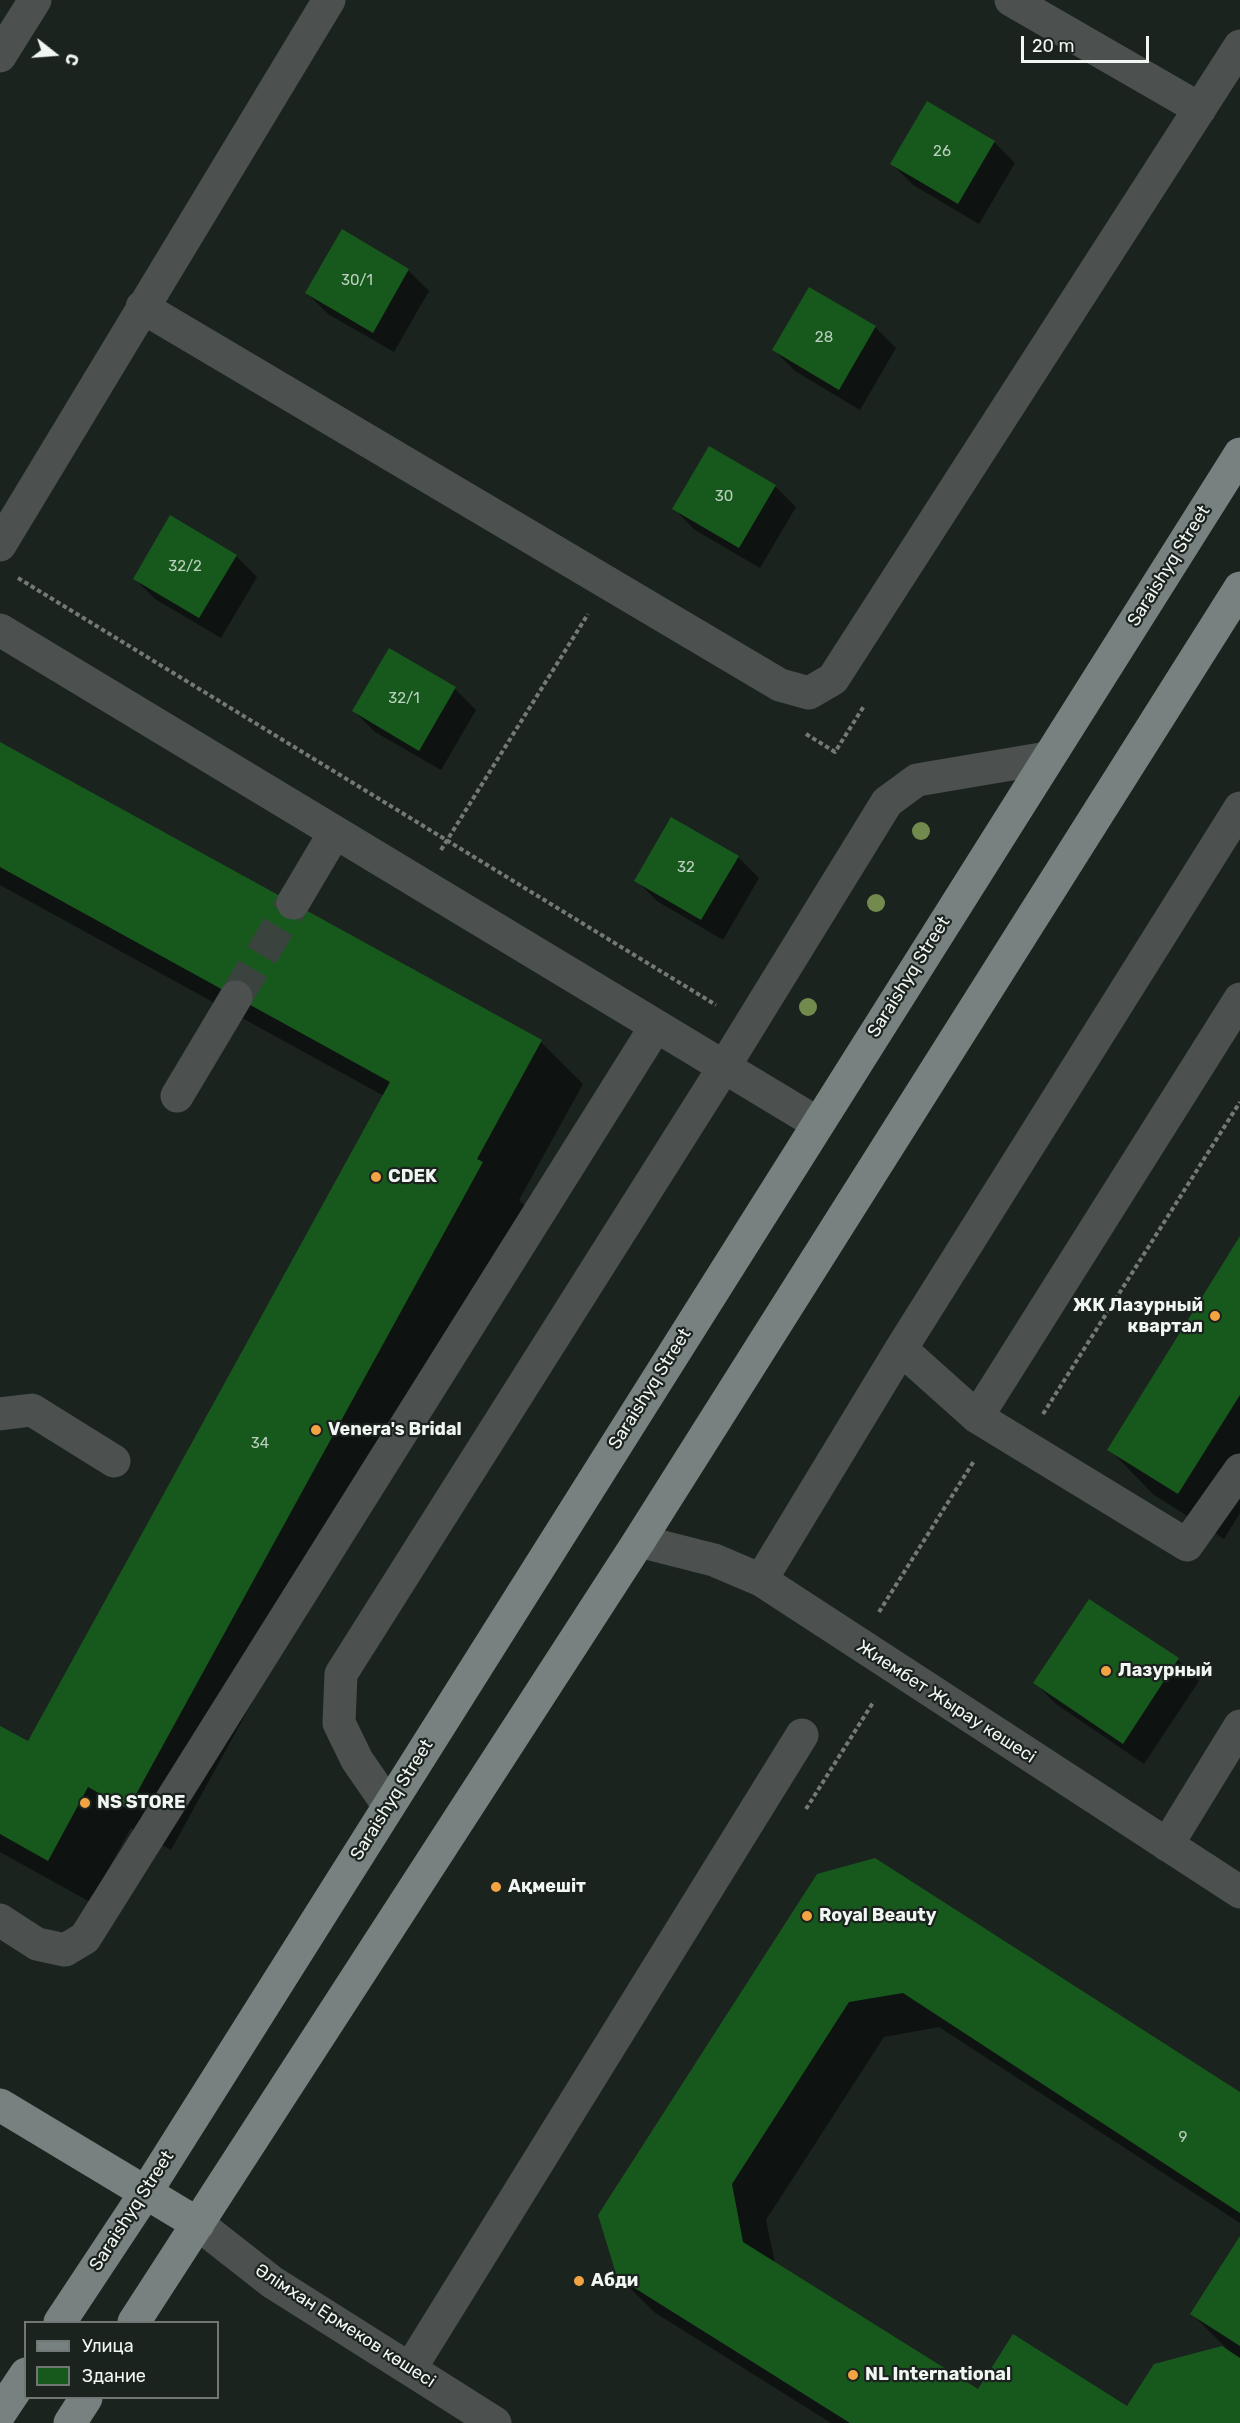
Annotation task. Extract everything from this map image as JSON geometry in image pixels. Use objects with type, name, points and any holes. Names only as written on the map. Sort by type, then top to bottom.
[{"type":"main road","name":"Saraishyq Street","points":[[61,2321],[146,2192],[1240,454]]},
{"type":"main road","points":[[135,2321],[639,1541],[1240,588]]},
{"type":"main road","points":[[0,2105],[198,2224]]},
{"type":"main road","points":[[2,2407],[24,2377]]},
{"type":"main road","points":[[70,2423],[85,2399]]},
{"type":"street","points":[[0,56],[35,0]]},
{"type":"street","points":[[6,559],[142,307],[329,0]]},
{"type":"street","points":[[1011,0],[1200,109]]},
{"type":"street","points":[[142,307],[780,685],[809,693],[832,679],[1240,46]]},
{"type":"street","points":[[0,630],[817,1123]]},
{"type":"street","points":[[388,1805],[357,1760],[339,1723],[341,1674],[724,1067],[887,802],[917,780],[1047,758]]},
{"type":"street","points":[[761,1580],[901,1349],[1240,808]]},
{"type":"street","points":[[293,903],[335,832]]},
{"type":"street","points":[[177,1096],[236,997]]},
{"type":"street","points":[[986,1422],[1240,999]]},
{"type":"street","points":[[0,1920],[37,1944],[65,1950],[85,1938],[656,1026]]},
{"type":"street","points":[[901,1349],[986,1422],[1187,1545],[1240,1470]]},
{"type":"street","points":[[0,1414],[32,1410],[114,1461]]},
{"type":"street","name":"Жиембет Жырау көшесі","points":[[639,1541],[714,1560],[761,1580],[1240,1892]]},
{"type":"street","points":[[1167,1845],[1240,1726]]},
{"type":"street","points":[[410,2369],[802,1735]]},
{"type":"street","name":"Әлімхан Ермеков көшесі","points":[[198,2224],[272,2282],[495,2423]]},
{"type":"path","points":[[6,559],[447,840],[716,1005]]},
{"type":"path","points":[[420,884],[590,610]]},
{"type":"path","points":[[805,733],[835,752],[867,702]]},
{"type":"path","points":[[1024,1445],[1240,1102]]},
{"type":"path","points":[[879,1613],[986,1422]]},
{"type":"building","points":[[927,101],[995,141],[958,204],[890,164]]},
{"type":"building","points":[[342,229],[409,269],[373,333],[305,293]]},
{"type":"building","points":[[809,287],[876,326],[839,390],[772,350]]},
{"type":"building","points":[[709,446],[776,485],[739,548],[672,509]]},
{"type":"building","points":[[170,515],[237,555],[199,618],[133,579]]},
{"type":"building","points":[[389,648],[456,687],[419,751],[352,711]]},
{"type":"building","points":[[0,742],[542,1040],[477,1159],[483,1162],[128,1809],[88,1787],[48,1861],[0,1834],[0,1726],[28,1741],[390,1082],[0,867]]},
{"type":"building","points":[[671,817],[739,856],[701,920],[634,881]]},
{"type":"building","name":"ЖК Лазурный квартал","points":[[1240,1236],[1240,1395],[1178,1494],[1107,1450]]},
{"type":"building","name":"Лазурный","points":[[1089,1599],[1179,1658],[1123,1744],[1033,1683]]},
{"type":"building","points":[[875,1858],[1240,2092],[1240,2213],[903,1993],[849,2002],[732,2184],[743,2242],[978,2389],[1013,2334],[1127,2406],[1154,2364],[1222,2346],[1240,2358],[1240,2423],[850,2423],[617,2277],[598,2215],[817,1874]]},
{"type":"building","points":[[1240,2236],[1240,2346],[1190,2314]]},
{"type":"tunnel","points":[[236,997],[293,903]]},
{"type":"place","name":"CDEK","points":[[376,1177]]},
{"type":"place","name":"ЖК Лазурный квартал","points":[[1215,1316]]},
{"type":"place","name":"Venera's Bridal","points":[[316,1430]]},
{"type":"place","name":"Лазурный","points":[[1106,1671]]},
{"type":"place","name":"NS STORE","points":[[85,1803]]},
{"type":"place","name":"Ақмешіт","points":[[496,1887]]},
{"type":"place","name":"Royal Beauty","points":[[807,1916]]},
{"type":"place","name":"Абди","points":[[579,2281]]},
{"type":"place","name":"NL International","points":[[853,2375]]}]
